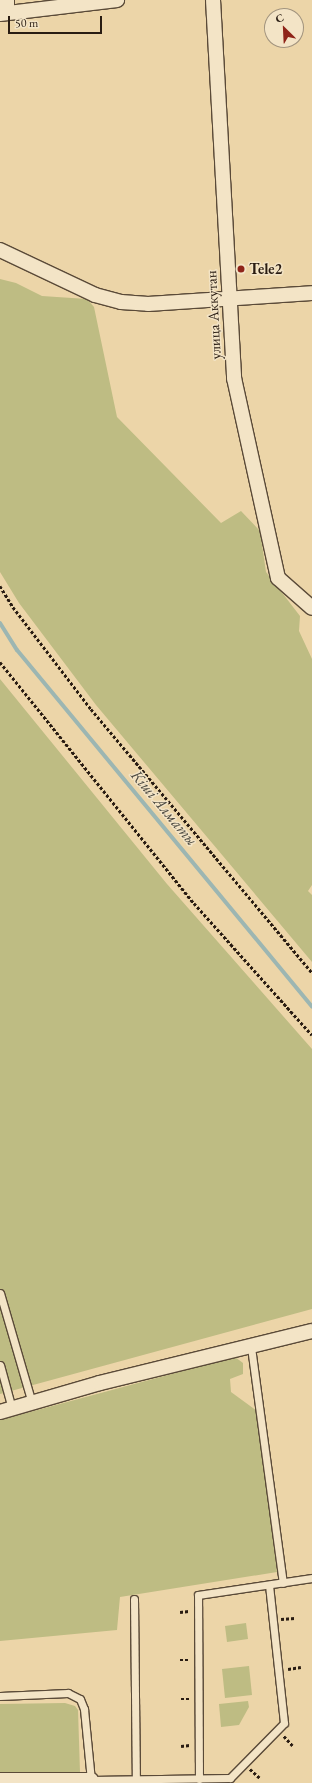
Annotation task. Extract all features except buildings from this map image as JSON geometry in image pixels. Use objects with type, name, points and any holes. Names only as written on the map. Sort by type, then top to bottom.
[{"type":"street","points":[[5,9],[117,0]]},
{"type":"street","name":"улица Аккутан","points":[[213,0],[234,378],[278,578],[312,608]]},
{"type":"street","points":[[0,250],[95,295],[121,302],[148,304],[229,297],[312,293]]},
{"type":"street","points":[[6,1410],[100,1383],[312,1332]]},
{"type":"street","points":[[0,1780],[91,1782]]},
{"type":"lane","points":[[0,1293],[32,1403]]},
{"type":"lane","points":[[251,1347],[283,1583]]},
{"type":"lane","points":[[0,1366],[6,1410]]},
{"type":"lane","points":[[199,1779],[198,1595],[312,1578]]},
{"type":"lane","points":[[0,1696],[68,1693],[80,1699],[84,1709],[91,1782],[230,1778],[284,1723],[269,1585]]},
{"type":"lane","points":[[134,1599],[136,1780]]},
{"type":"path","points":[[0,586],[13,608],[91,709],[312,972]]},
{"type":"path","points":[[0,662],[194,903],[312,1035]]},
{"type":"path","points":[[278,1670],[301,1668]]},
{"type":"path","points":[[278,1730],[293,1746]]},
{"type":"path","points":[[245,1764],[260,1778]]},
{"type":"shaded area","points":[[0,279],[16,283],[42,296],[87,299],[94,307],[117,417],[221,523],[241,511],[260,531],[266,572],[300,616],[299,631],[312,659],[312,885],[308,891],[312,895],[312,962],[96,705],[19,603],[0,572]]},
{"type":"shaded area","points":[[0,679],[167,884],[312,1049],[312,1309],[0,1394]]},
{"type":"shaded area","points":[[235,1357],[243,1363],[243,1374],[230,1379],[231,1392],[257,1411],[277,1572],[120,1597],[117,1630],[0,1641],[0,1420]]},
{"type":"shaded area","points":[[246,1623],[248,1639],[227,1642],[225,1626]]},
{"type":"shaded area","points":[[249,1666],[252,1695],[225,1698],[222,1669]]},
{"type":"shaded area","points":[[248,1701],[249,1707],[239,1725],[221,1727],[219,1704]]},
{"type":"shaded area","points":[[65,1703],[75,1706],[78,1710],[80,1772],[0,1772],[0,1704]]},
{"type":"waterway","name":"Кіші Алматы","points":[[0,623],[17,650],[312,1007]]},
{"type":"place","name":"Tele2","points":[[241,269]]}]
